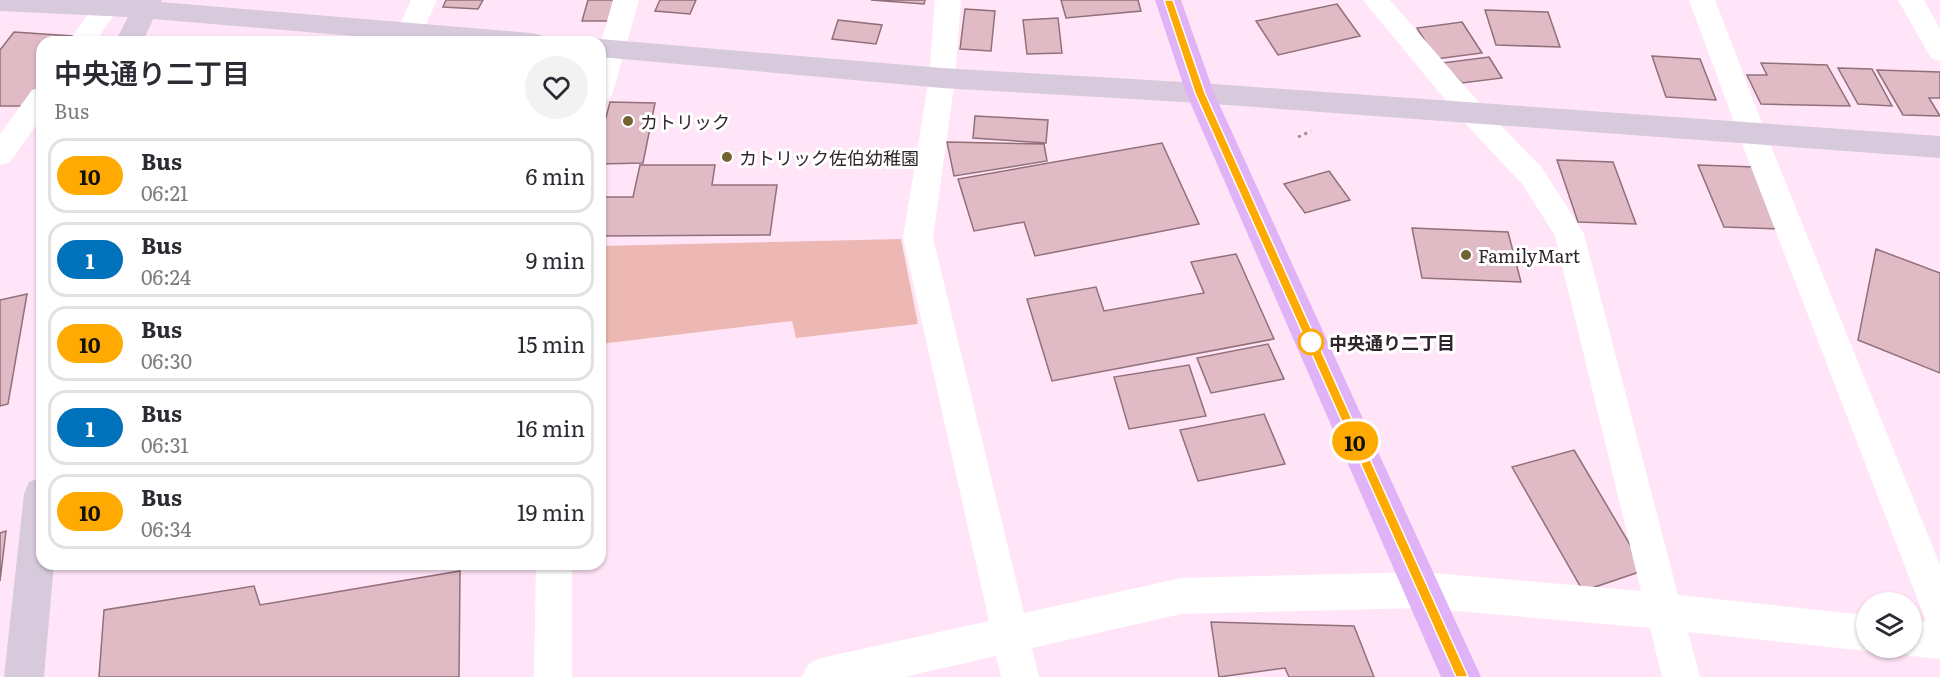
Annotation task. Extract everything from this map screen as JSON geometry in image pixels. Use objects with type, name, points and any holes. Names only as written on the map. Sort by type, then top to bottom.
[{"type":"highway","points":[[1168,0],[1200,93],[1461,677]]},
{"type":"street","points":[[408,36],[424,0]]},
{"type":"street","points":[[606,46],[626,0]]},
{"type":"street","points":[[948,0],[942,78],[918,238],[1020,677]]},
{"type":"street","points":[[1376,0],[1472,113],[1533,177],[1569,234],[1681,677]]},
{"type":"street","points":[[1702,0],[1751,133],[1940,610]]},
{"type":"street","points":[[1911,0],[1940,52]]},
{"type":"street","points":[[0,2],[106,8],[146,5],[400,36]]},
{"type":"street","points":[[132,36],[146,5]]},
{"type":"street","points":[[85,36],[106,8]]},
{"type":"street","points":[[606,48],[942,78],[1200,93],[1940,147]]},
{"type":"street","points":[[0,155],[36,105]]},
{"type":"street","points":[[24,677],[36,555]]},
{"type":"street","points":[[553,677],[554,570]]},
{"type":"street","points":[[821,677],[1181,596],[1422,590],[1664,611],[1856,632]]},
{"type":"street","points":[[1922,639],[1940,641]]},
{"type":"shaded area","points":[[901,239],[918,324],[796,338],[792,321],[606,343],[606,246]]},
{"type":"building","points":[[446,0],[483,0],[478,9],[443,7]]},
{"type":"building","points":[[588,0],[617,0],[611,21],[582,21]]},
{"type":"building","points":[[660,0],[696,0],[690,14],[655,11]]},
{"type":"building","points":[[871,0],[925,0],[924,4]]},
{"type":"building","points":[[1061,0],[1138,0],[1141,11],[1066,18]]},
{"type":"building","points":[[1337,4],[1360,36],[1278,55],[1256,21]]},
{"type":"building","points":[[965,9],[995,11],[991,51],[960,49]]},
{"type":"building","points":[[1485,10],[1548,12],[1560,47],[1496,45]]},
{"type":"building","points":[[1058,18],[1062,53],[1027,54],[1023,20]]},
{"type":"building","points":[[838,20],[882,25],[876,44],[832,39]]},
{"type":"building","points":[[1462,22],[1482,53],[1436,59],[1417,28]]},
{"type":"building","points":[[14,32],[72,36],[36,36],[36,90],[25,106],[0,106],[0,50]]},
{"type":"building","points":[[1652,56],[1700,59],[1716,100],[1666,97]]},
{"type":"building","points":[[1489,57],[1502,78],[1462,83],[1442,63]]},
{"type":"building","points":[[1761,63],[1827,65],[1850,106],[1761,104],[1747,75],[1767,75]]},
{"type":"building","points":[[1838,68],[1872,69],[1892,106],[1858,104]]},
{"type":"building","points":[[1877,70],[1940,72],[1940,98],[1929,98],[1940,116],[1903,115]]},
{"type":"building","name":"カトリック","points":[[610,102],[655,103],[643,163],[606,164],[606,117]]},
{"type":"building","points":[[975,116],[1048,120],[1046,143],[973,138]]},
{"type":"building","points":[[947,142],[1044,144],[1047,161],[954,176]]},
{"type":"building","points":[[1162,143],[1199,224],[1035,256],[1024,222],[974,231],[958,179]]},
{"type":"building","points":[[1557,160],[1613,162],[1636,224],[1578,222]]},
{"type":"building","points":[[640,165],[715,165],[712,185],[777,185],[770,235],[606,236],[606,197],[633,197]]},
{"type":"building","points":[[1698,165],[1755,167],[1783,229],[1724,227]]},
{"type":"building","points":[[1329,171],[1350,200],[1305,213],[1284,184]]},
{"type":"building","name":"FamilyMart","points":[[1412,228],[1508,232],[1521,282],[1422,278]]},
{"type":"building","points":[[1876,249],[1940,273],[1940,373],[1858,340]]},
{"type":"building","points":[[1236,254],[1274,339],[1052,381],[1027,299],[1096,287],[1104,311],[1204,293],[1191,262]]},
{"type":"building","points":[[27,294],[8,404],[0,406],[0,300]]},
{"type":"building","points":[[1268,344],[1284,379],[1211,393],[1197,358]]},
{"type":"building","points":[[1189,365],[1206,416],[1129,429],[1114,377]]},
{"type":"building","points":[[1264,414],[1285,464],[1198,481],[1180,430]]},
{"type":"building","points":[[1574,450],[1645,570],[1583,591],[1512,467]]},
{"type":"building","points":[[6,531],[0,581],[0,533]]},
{"type":"building","points":[[460,571],[459,677],[99,677],[104,610],[254,586],[260,605]]},
{"type":"building","points":[[1211,622],[1354,626],[1374,677],[1289,677],[1285,668],[1219,677]]},
{"type":"bus line","name":"10","points":[[1169,0],[1200,93],[1461,677]]},
{"type":"place","name":"カトリック","points":[[628,121]]},
{"type":"place","name":"カトリック佐伯幼稚園","points":[[727,157]]},
{"type":"place","name":"FamilyMart","points":[[1466,255]]},
{"type":"place","name":"中央通り二丁目","points":[[1311,342]]}]
